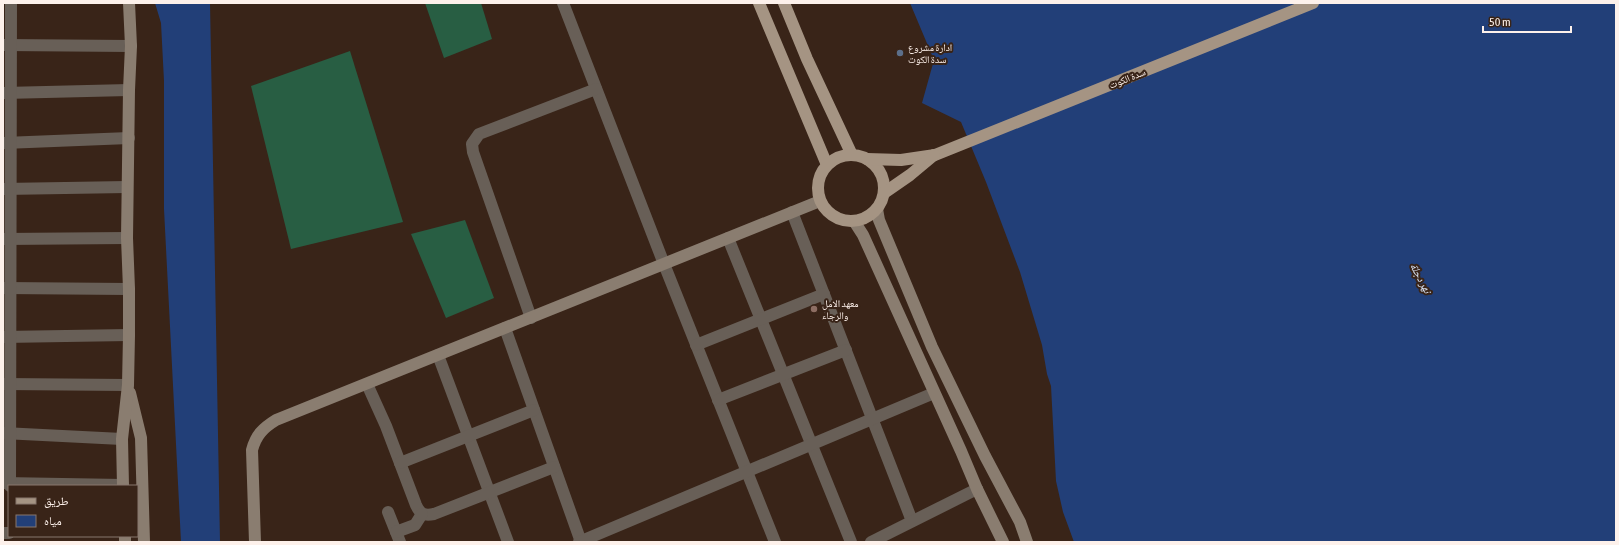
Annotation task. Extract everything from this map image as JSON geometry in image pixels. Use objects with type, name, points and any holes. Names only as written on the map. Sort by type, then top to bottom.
[{"type":"main road","points":[[759,3],[827,165]]},
{"type":"main road","points":[[784,3],[807,59],[852,155]]},
{"type":"main road","name":"سدة الكوت","points":[[938,154],[1313,3]]},
{"type":"main road","points":[[867,159],[875,165],[884,183],[884,193],[876,209],[870,215],[854,221],[834,217],[826,210],[820,201],[818,192],[818,182],[821,173],[827,165],[834,160],[843,156],[852,155],[867,159],[901,160],[938,154]]},
{"type":"main road","points":[[884,193],[938,154]]},
{"type":"street","points":[[11,3],[7,46],[8,484],[66,485]]},
{"type":"street","points":[[123,485],[122,439],[128,385],[129,335],[127,187],[131,46],[129,3]]},
{"type":"street","points":[[563,3],[664,264],[775,542]]},
{"type":"street","points":[[7,46],[131,46]]},
{"type":"street","points":[[531,318],[473,152],[472,144],[479,134],[596,89]]},
{"type":"street","points":[[7,93],[129,90]]},
{"type":"street","points":[[7,143],[129,138]]},
{"type":"street","points":[[7,189],[127,187]]},
{"type":"street","points":[[255,542],[252,450],[259,433],[266,426],[276,420],[820,201]]},
{"type":"street","points":[[876,209],[879,220],[932,347],[978,442],[1020,522],[1027,542]]},
{"type":"street","points":[[792,212],[912,522]]},
{"type":"street","points":[[854,221],[863,235],[977,489],[1003,542]]},
{"type":"street","points":[[7,240],[127,238]]},
{"type":"street","points":[[728,238],[851,542]]},
{"type":"street","points":[[7,288],[129,289]]},
{"type":"street","points":[[696,345],[824,294]]},
{"type":"street","points":[[505,328],[580,542],[934,393]]},
{"type":"street","points":[[7,337],[129,335]]},
{"type":"street","points":[[718,400],[846,350]]},
{"type":"street","points":[[438,355],[508,542]]},
{"type":"street","points":[[7,384],[128,385]]},
{"type":"street","points":[[367,384],[386,426],[418,511],[422,514],[434,514],[554,467]]},
{"type":"street","points":[[128,385],[141,438],[144,542]]},
{"type":"street","points":[[400,463],[534,410]]},
{"type":"street","points":[[7,433],[122,439]]},
{"type":"street","points":[[961,451],[978,442]]},
{"type":"street","points":[[871,542],[977,489]]},
{"type":"street","points":[[388,512],[398,537],[414,525],[422,514]]},
{"type":"green space","points":[[425,3],[481,3],[492,39],[444,58]]},
{"type":"green space","points":[[350,51],[403,222],[291,249],[251,86]]},
{"type":"green space","points":[[465,220],[494,298],[446,318],[411,234]]},
{"type":"water","points":[[155,3],[210,3],[220,542],[181,542],[164,209],[164,81],[161,23]]},
{"type":"water","name":"نهر دجلة","points":[[910,3],[1616,3],[1616,542],[1074,542],[1063,512],[1056,481],[1051,386],[1047,374],[1042,345],[1020,272],[986,182],[961,122],[922,103],[934,60]]},
{"type":"place","name":"ادارة مشروع سدة الكوت","points":[[900,53]]},
{"type":"place","name":"معهد الامل والرجاء","points":[[814,309]]}]
